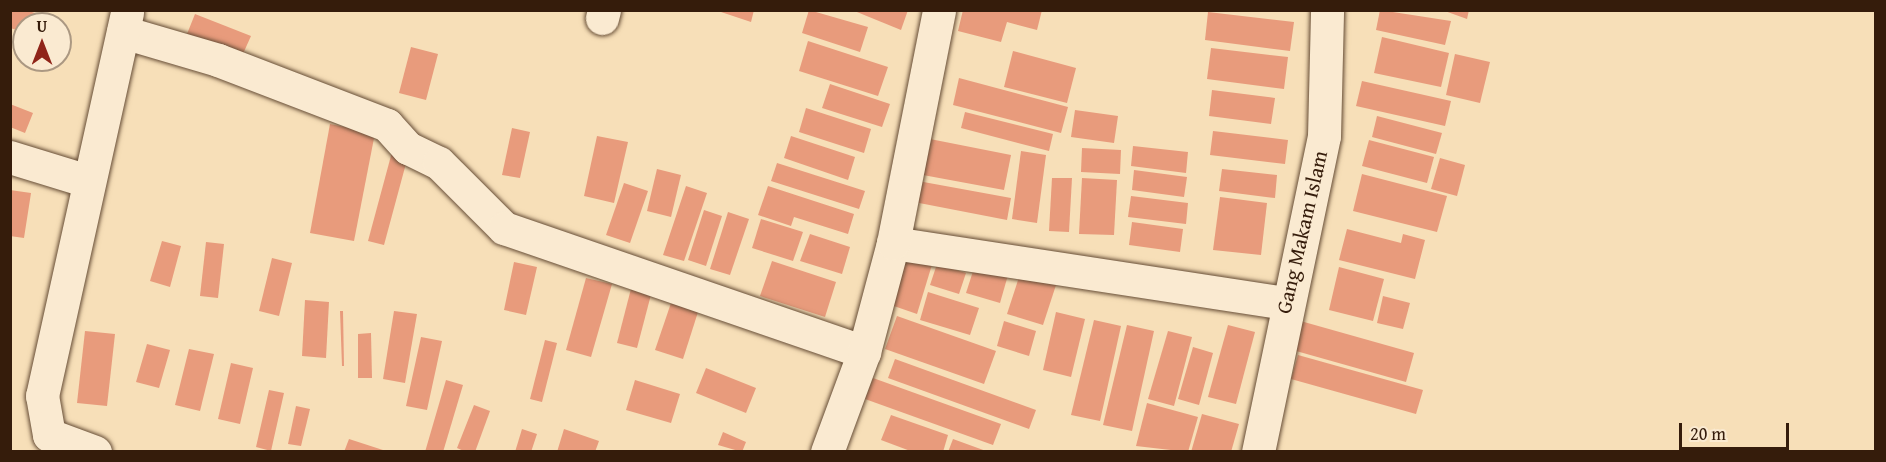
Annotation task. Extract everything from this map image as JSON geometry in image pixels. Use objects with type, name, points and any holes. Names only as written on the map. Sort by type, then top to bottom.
[{"type":"street","points":[[827,452],[864,352],[893,243],[939,10]]},
{"type":"street","name":"Gang Makam Islam","points":[[1258,452],[1285,303],[1324,136],[1327,10]]},
{"type":"street","points":[[94,452],[50,435],[42,411],[88,181],[125,21],[218,60],[387,125],[408,148],[439,163],[504,228],[864,352]]},
{"type":"street","points":[[10,158],[88,181]]},
{"type":"street","points":[[893,243],[1285,303]]},
{"type":"building","points":[[10,10],[32,12],[12,12],[12,29],[10,28]]},
{"type":"building","points":[[715,10],[754,10],[751,22]]},
{"type":"building","points":[[809,10],[868,27],[860,52],[802,33]]},
{"type":"building","points":[[852,10],[908,10],[901,30]]},
{"type":"building","points":[[963,10],[1042,10],[1037,30],[1007,22],[1001,42],[958,31]]},
{"type":"building","points":[[1380,10],[1451,21],[1445,45],[1376,30]]},
{"type":"building","points":[[1442,10],[1469,10],[1467,19]]},
{"type":"building","points":[[1208,12],[1294,22],[1290,51],[1205,40]]},
{"type":"building","points":[[195,14],[251,36],[242,56],[187,34]]},
{"type":"building","points":[[1382,37],[1449,53],[1441,87],[1374,73]]},
{"type":"building","points":[[808,41],[888,67],[878,96],[799,71]]},
{"type":"building","points":[[411,47],[438,54],[426,100],[399,93]]},
{"type":"building","points":[[1211,48],[1288,57],[1284,89],[1207,79]]},
{"type":"building","points":[[1013,51],[1076,68],[1067,103],[1004,87]]},
{"type":"building","points":[[1455,54],[1490,62],[1480,103],[1446,95]]},
{"type":"building","points":[[959,78],[1068,107],[1061,133],[953,105]]},
{"type":"building","points":[[1362,81],[1451,101],[1445,126],[1356,106]]},
{"type":"building","points":[[830,84],[890,104],[882,127],[822,108]]},
{"type":"building","points":[[1212,90],[1275,98],[1271,124],[1209,116]]},
{"type":"building","points":[[10,104],[33,113],[25,133],[10,127]]},
{"type":"building","points":[[806,108],[871,129],[864,153],[799,132]]},
{"type":"building","points":[[1075,110],[1118,116],[1114,143],[1071,137]]},
{"type":"building","points":[[965,112],[1053,134],[1049,151],[961,128]]},
{"type":"building","points":[[1377,116],[1442,133],[1436,154],[1372,137]]},
{"type":"building","points":[[330,124],[375,133],[354,241],[310,233]]},
{"type":"building","points":[[512,128],[530,132],[520,178],[502,175]]},
{"type":"building","points":[[1213,131],[1288,140],[1285,164],[1210,155]]},
{"type":"building","points":[[597,136],[628,142],[614,203],[584,196]]},
{"type":"building","points":[[791,136],[855,157],[848,180],[784,158]]},
{"type":"building","points":[[930,139],[1011,155],[1004,190],[923,175]]},
{"type":"building","points":[[1369,140],[1434,157],[1427,183],[1362,166]]},
{"type":"building","points":[[1133,146],[1188,152],[1186,173],[1131,166]]},
{"type":"building","points":[[1082,148],[1121,150],[1120,174],[1081,172]]},
{"type":"building","points":[[1021,151],[1046,155],[1037,223],[1012,219]]},
{"type":"building","points":[[392,152],[408,156],[384,245],[368,241]]},
{"type":"building","points":[[1440,158],[1465,165],[1457,196],[1431,189]]},
{"type":"building","points":[[777,163],[865,191],[859,209],[771,181]]},
{"type":"building","points":[[657,169],[681,175],[671,217],[647,211]]},
{"type":"building","points":[[1222,169],[1277,175],[1275,198],[1219,191]]},
{"type":"building","points":[[1134,170],[1187,177],[1184,197],[1132,190]]},
{"type":"building","points":[[1362,174],[1447,196],[1437,232],[1353,211]]},
{"type":"building","points":[[1052,178],[1072,178],[1069,232],[1049,231]]},
{"type":"building","points":[[1082,178],[1117,180],[1114,235],[1079,234]]},
{"type":"building","points":[[918,181],[1011,198],[1007,220],[914,202]]},
{"type":"building","points":[[624,183],[648,191],[630,243],[606,235]]},
{"type":"building","points":[[686,186],[707,193],[684,261],[663,255]]},
{"type":"building","points":[[768,186],[854,214],[848,234],[794,217],[791,226],[758,215]]},
{"type":"building","points":[[10,190],[31,193],[24,238],[10,236]]},
{"type":"building","points":[[1131,196],[1188,203],[1186,224],[1128,217]]},
{"type":"building","points":[[1220,197],[1267,203],[1261,255],[1213,250]]},
{"type":"building","points":[[704,210],[722,216],[706,266],[688,260]]},
{"type":"building","points":[[728,212],[749,219],[730,275],[710,269]]},
{"type":"building","points":[[761,219],[803,232],[793,261],[752,248]]},
{"type":"building","points":[[1132,222],[1183,229],[1180,252],[1129,245]]},
{"type":"building","points":[[1347,229],[1401,243],[1403,234],[1425,240],[1415,279],[1339,260]]},
{"type":"building","points":[[810,234],[850,247],[842,274],[800,261]]},
{"type":"building","points":[[162,241],[181,246],[170,287],[150,281]]},
{"type":"building","points":[[206,242],[224,244],[218,298],[200,296]]},
{"type":"building","points":[[908,251],[934,258],[917,314],[891,305]]},
{"type":"building","points":[[272,258],[292,263],[279,316],[259,311]]},
{"type":"building","points":[[772,261],[836,282],[825,317],[760,296]]},
{"type":"building","points":[[514,262],[537,267],[526,315],[504,310]]},
{"type":"building","points":[[937,264],[966,273],[959,294],[930,285]]},
{"type":"building","points":[[975,265],[1008,275],[1000,303],[966,293]]},
{"type":"building","points":[[1339,267],[1384,279],[1373,321],[1329,310]]},
{"type":"building","points":[[1020,274],[1056,285],[1043,325],[1007,314]]},
{"type":"building","points":[[586,278],[612,284],[591,357],[566,350]]},
{"type":"building","points":[[633,281],[653,287],[637,348],[617,343]]},
{"type":"building","points":[[928,292],[979,308],[970,335],[920,320]]},
{"type":"building","points":[[1383,296],[1410,303],[1403,329],[1377,323]]},
{"type":"building","points":[[305,300],[329,302],[326,358],[302,356]]},
{"type":"building","points":[[671,303],[698,312],[683,359],[655,350]]},
{"type":"building","points":[[340,311],[343,311],[344,366],[342,366]]},
{"type":"building","points":[[394,311],[417,314],[405,383],[383,379]]},
{"type":"building","points":[[1056,312],[1085,319],[1071,377],[1043,370]]},
{"type":"building","points":[[897,316],[996,351],[984,384],[885,349]]},
{"type":"building","points":[[1094,320],[1121,326],[1100,421],[1071,415]]},
{"type":"building","points":[[1297,320],[1414,353],[1406,382],[1289,349]]},
{"type":"building","points":[[1004,321],[1036,331],[1029,356],[997,346]]},
{"type":"building","points":[[1127,325],[1154,331],[1132,431],[1103,425]]},
{"type":"building","points":[[1228,325],[1255,332],[1236,404],[1208,397]]},
{"type":"building","points":[[85,331],[115,334],[107,406],[77,403]]},
{"type":"building","points":[[1168,331],[1192,337],[1174,406],[1148,399]]},
{"type":"building","points":[[371,333],[372,378],[358,378],[358,334]]},
{"type":"building","points":[[421,337],[442,341],[427,410],[406,406]]},
{"type":"building","points":[[545,340],[557,343],[542,402],[530,399]]},
{"type":"building","points":[[147,344],[170,350],[159,388],[136,382]]},
{"type":"building","points":[[1193,347],[1213,353],[1199,405],[1178,399]]},
{"type":"building","points":[[189,349],[214,354],[200,411],[175,405]]},
{"type":"building","points":[[1298,355],[1423,390],[1416,414],[1291,379]]},
{"type":"building","points":[[895,359],[1036,410],[1029,429],[888,378]]},
{"type":"building","points":[[231,363],[253,368],[240,424],[218,419]]},
{"type":"building","points":[[706,368],[756,388],[746,413],[696,393]]},
{"type":"building","points":[[873,378],[1001,424],[993,445],[865,399]]},
{"type":"building","points":[[446,380],[463,385],[443,452],[425,452]]},
{"type":"building","points":[[635,380],[680,394],[671,423],[626,410]]},
{"type":"building","points":[[269,390],[284,393],[271,451],[256,447]]},
{"type":"building","points":[[1147,403],[1198,417],[1188,452],[1136,446]]},
{"type":"building","points":[[474,405],[490,411],[475,452],[466,452],[457,448]]},
{"type":"building","points":[[296,406],[310,409],[301,446],[288,444]]},
{"type":"building","points":[[1202,414],[1239,424],[1231,452],[1191,452]]},
{"type":"building","points":[[891,415],[948,435],[943,452],[913,452],[881,440]]},
{"type":"building","points":[[522,429],[537,434],[531,452],[515,452]]},
{"type":"building","points":[[564,429],[599,441],[595,452],[557,452]]},
{"type":"building","points":[[723,432],[746,442],[742,452],[718,445]]},
{"type":"building","points":[[349,439],[386,451],[386,452],[344,452]]},
{"type":"building","points":[[953,439],[986,451],[986,452],[948,452]]}]
